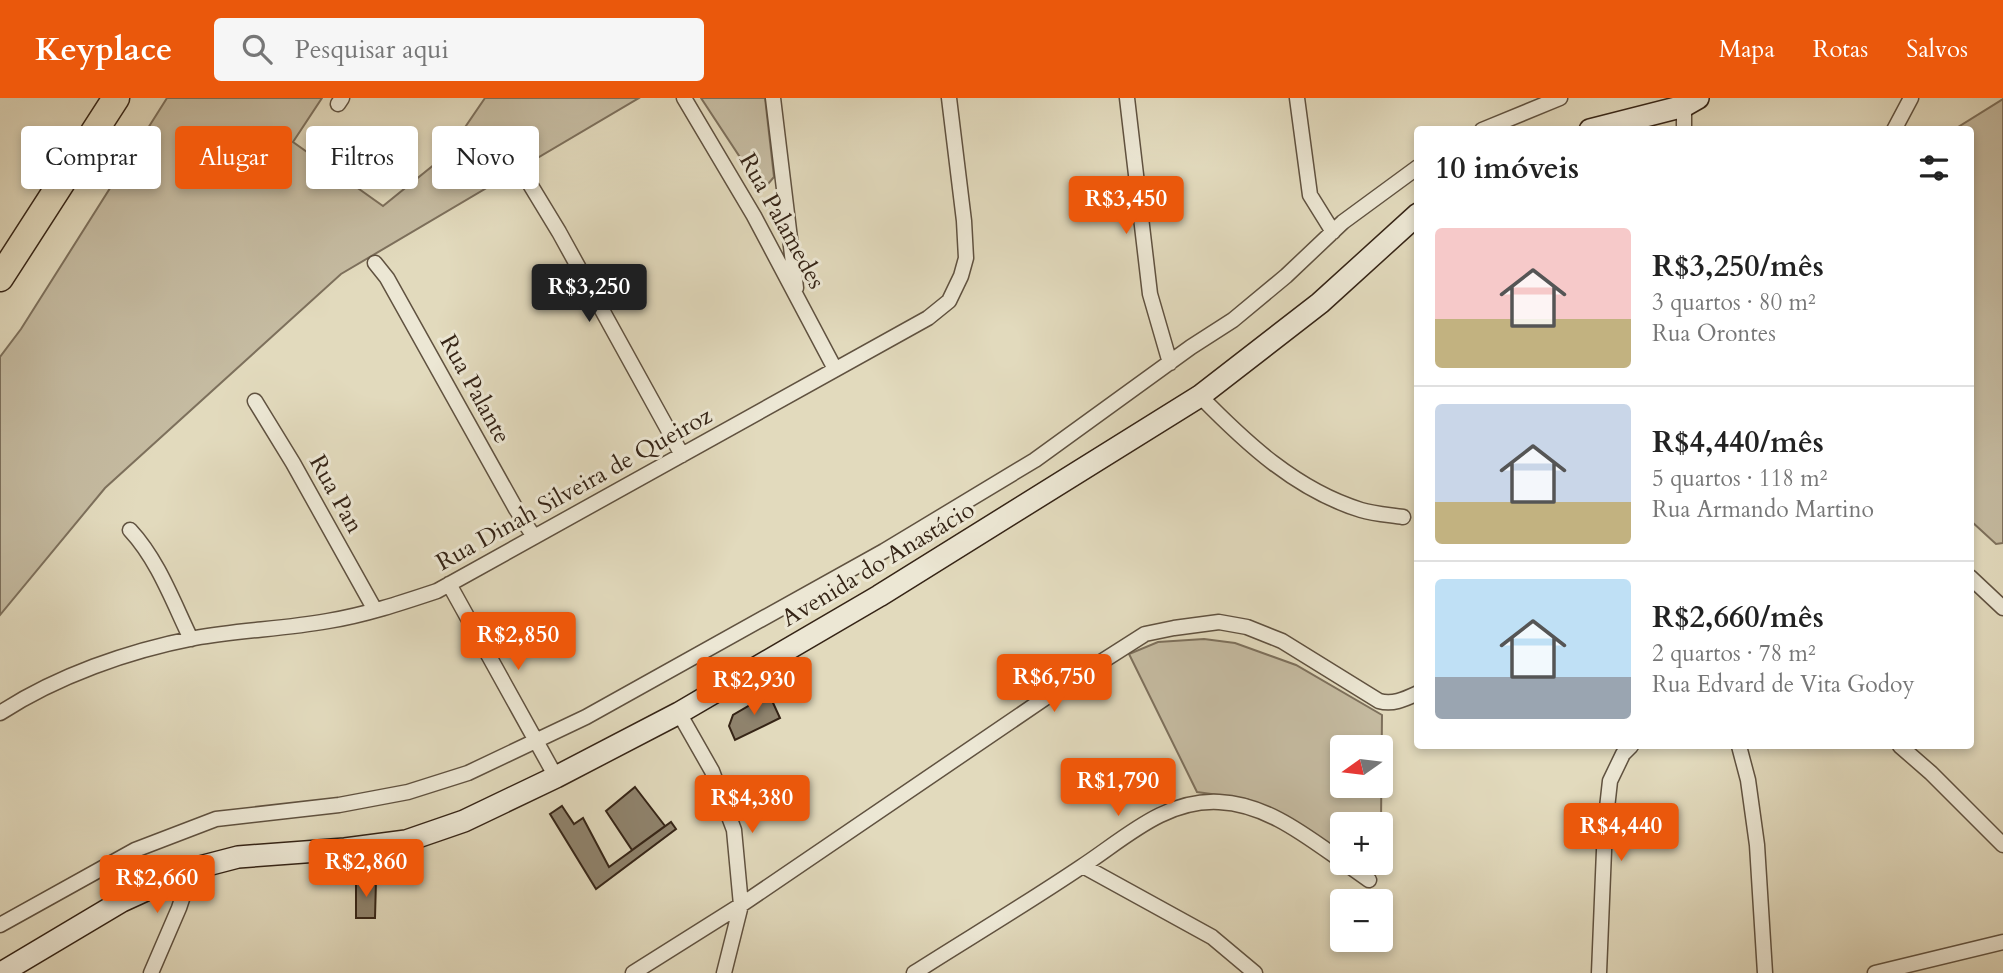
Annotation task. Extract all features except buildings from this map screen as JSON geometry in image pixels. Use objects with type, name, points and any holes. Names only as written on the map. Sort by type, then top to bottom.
[{"type":"highway","points":[[0,278],[116,98]]},
{"type":"main road","points":[[1604,126],[1691,102]]},
{"type":"main road","name":"Avenida do Anastácio","points":[[1,973],[122,901],[192,869],[238,857],[345,849],[406,841],[464,821],[679,713],[879,596],[1200,396],[1320,303],[1414,218]]},
{"type":"street","name":"Rua Palamedes","points":[[684,98],[729,172],[835,369]]},
{"type":"street","points":[[773,98],[796,294]]},
{"type":"street","name":"Rua Dinah Silveira de Queiroz","points":[[0,713],[50,686],[135,652],[191,639],[328,621],[437,591],[928,318],[949,301],[966,258],[948,98]]},
{"type":"street","points":[[1127,98],[1150,294],[1170,363]]},
{"type":"street","points":[[1297,98],[1310,195],[1333,232]]},
{"type":"street","points":[[1492,126],[1560,98]]},
{"type":"street","points":[[1897,126],[1914,99]]},
{"type":"street","points":[[1685,126],[1691,102]]},
{"type":"street","name":"Avenida do Anastácio","points":[[0,925],[135,849],[216,819],[328,806],[408,792],[468,773],[586,717],[884,551],[990,488],[1069,436],[1233,320],[1333,232],[1414,170]]},
{"type":"street","points":[[533,189],[682,455]]},
{"type":"street","name":"Rua Palante","points":[[375,263],[394,290],[534,537]]},
{"type":"street","points":[[1200,396],[1245,442],[1294,478],[1362,510],[1403,517]]},
{"type":"street","name":"Rua Pan","points":[[255,401],[375,610]]},
{"type":"street","points":[[130,530],[140,541],[164,583],[191,639]]},
{"type":"street","points":[[1974,580],[1999,599]]},
{"type":"street","points":[[449,584],[556,777]]},
{"type":"street","points":[[633,973],[740,905],[1145,634],[1219,622],[1247,627],[1282,641],[1379,701],[1387,704],[1414,695]]},
{"type":"street","points":[[679,713],[712,771],[734,830],[740,905],[724,973]]},
{"type":"street","points":[[1599,973],[1605,826],[1610,781],[1628,749]]},
{"type":"street","points":[[1740,749],[1748,780],[1757,845],[1765,973]]},
{"type":"street","points":[[1903,749],[2003,845]]},
{"type":"street","points":[[914,973],[1083,866],[1127,833],[1176,809],[1218,802],[1261,811],[1312,839],[1330,852]]},
{"type":"street","points":[[1083,866],[1212,937],[1255,973]]},
{"type":"street","points":[[151,973],[192,869]]},
{"type":"street","points":[[1362,875],[1369,880]]},
{"type":"street","points":[[1875,973],[2003,942]]},
{"type":"shaded area","points":[[167,98],[322,98],[293,142],[306,151],[306,189],[359,189],[383,206],[404,189],[418,189],[418,178],[432,166],[432,189],[485,189],[341,274],[105,488],[0,615],[0,357],[21,329],[109,189],[161,189],[161,126],[149,126]]},
{"type":"shaded area","points":[[485,98],[639,98],[539,157],[539,126],[466,126]]},
{"type":"shaded area","points":[[701,98],[765,98],[774,177],[768,184],[759,186]]},
{"type":"shaded area","points":[[2003,99],[2003,543],[1996,544],[1974,524],[1974,126],[1960,126]]},
{"type":"shaded area","points":[[1204,639],[1235,643],[1296,665],[1382,715],[1382,735],[1330,735],[1330,798],[1381,798],[1381,812],[1330,812],[1330,846],[1273,810],[1247,799],[1197,792],[1129,654],[1158,642]]}]
